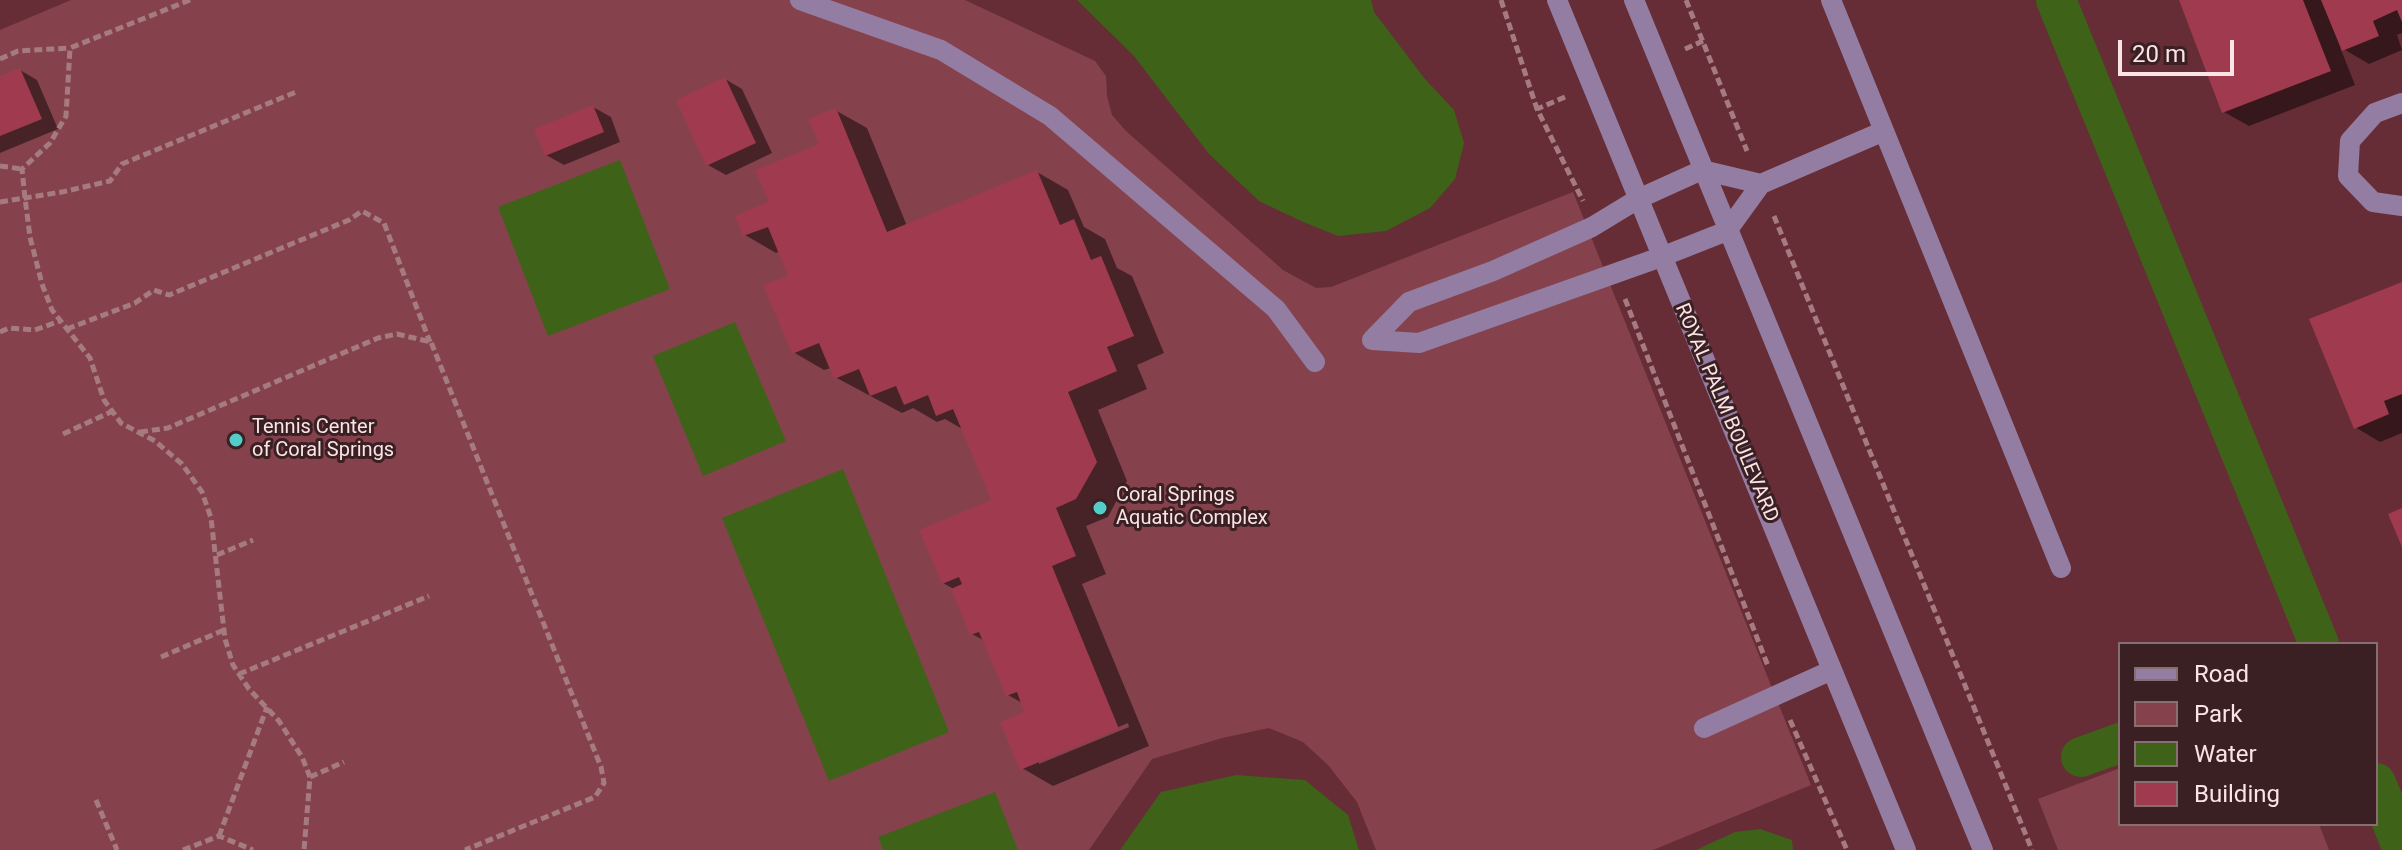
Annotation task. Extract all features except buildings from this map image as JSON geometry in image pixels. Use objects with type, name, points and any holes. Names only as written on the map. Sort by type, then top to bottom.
[{"type":"street","points":[[800,0],[941,50],[1050,116],[1276,309],[1315,362]]},
{"type":"street","name":"ROYAL PALM BOULEVARD","points":[[1557,0],[1906,850]]},
{"type":"street","points":[[1634,0],[1983,850]]},
{"type":"street","points":[[1831,0],[2061,568]]},
{"type":"street","points":[[2402,103],[2375,113],[2350,141],[2348,176],[2373,202],[2402,206]]},
{"type":"street","points":[[1761,184],[1702,170],[1638,199],[1595,225],[1493,271],[1409,302],[1372,340],[1419,343],[1727,231],[1761,184],[1884,131]]},
{"type":"street","points":[[1704,728],[1832,670]]},
{"type":"path","points":[[0,59],[18,51],[70,48],[190,0]]},
{"type":"path","points":[[1501,0],[1537,109],[1595,225]]},
{"type":"path","points":[[1686,0],[2032,850]]},
{"type":"path","points":[[1658,60],[1703,41]]},
{"type":"path","points":[[22,169],[50,143],[66,116],[70,48]]},
{"type":"path","points":[[1537,109],[1593,86]]},
{"type":"path","points":[[0,202],[110,181],[122,164],[296,92]]},
{"type":"path","points":[[0,166],[22,169]]},
{"type":"path","points":[[22,169],[30,237],[52,310],[90,358],[104,400],[121,423],[155,441],[182,464],[202,492],[211,518],[224,630],[233,665],[249,689],[279,721],[302,757],[310,777],[304,850]]},
{"type":"path","points":[[67,329],[135,303],[154,290],[169,295],[349,220],[362,211],[384,223],[601,767],[604,783],[595,797],[465,850]]},
{"type":"path","points":[[1614,273],[1779,694],[1847,850]]},
{"type":"path","points":[[0,332],[9,328],[35,330],[60,321]]},
{"type":"path","points":[[139,432],[168,428],[378,338],[397,334],[431,342]]},
{"type":"path","points":[[63,434],[113,411]]},
{"type":"path","points":[[217,555],[253,540]]},
{"type":"path","points":[[239,674],[429,596]]},
{"type":"path","points":[[161,657],[224,630]]},
{"type":"path","points":[[219,836],[267,707]]},
{"type":"path","points":[[310,777],[344,762]]},
{"type":"path","points":[[96,800],[117,850]]},
{"type":"path","points":[[183,850],[219,836],[253,850]]},
{"type":"green space","name":"Coral Springs Aquatic Complex","points":[[71,0],[965,0],[1095,61],[1106,76],[1112,115],[1126,131],[1283,270],[1316,288],[1331,287],[1573,192],[1811,785],[1653,850],[1376,850],[1357,802],[1328,765],[1303,742],[1269,728],[1152,759],[1089,850],[0,850],[0,30]]},
{"type":"green space","points":[[2118,769],[2118,826],[2320,826],[2329,850],[2058,850],[2038,799]]},
{"type":"water","points":[[1077,0],[1371,0],[1374,12],[1425,79],[1454,110],[1464,143],[1455,179],[1430,208],[1386,231],[1338,236],[1301,221],[1259,201],[1209,154],[1134,56]]},
{"type":"water","points":[[620,160],[670,289],[548,336],[498,207]]},
{"type":"water","points":[[735,322],[786,441],[703,476],[653,356]]},
{"type":"water","points":[[843,469],[949,732],[829,781],[722,518]]},
{"type":"water","points":[[1236,775],[1305,780],[1348,815],[1359,850],[1120,850],[1161,792]]},
{"type":"water","points":[[995,792],[1018,850],[883,850],[878,837]]},
{"type":"water","points":[[1760,829],[1792,840],[1793,850],[1696,850],[1735,832]]},
{"type":"waterway","points":[[2056,0],[2318,642]]},
{"type":"waterway","points":[[2081,757],[2118,744]]},
{"type":"waterway","points":[[2378,788],[2402,847]]},
{"type":"place","name":"Tennis Center of Coral Springs","points":[[236,440]]},
{"type":"place","name":"Coral Springs Aquatic Complex","points":[[1100,508]]}]
